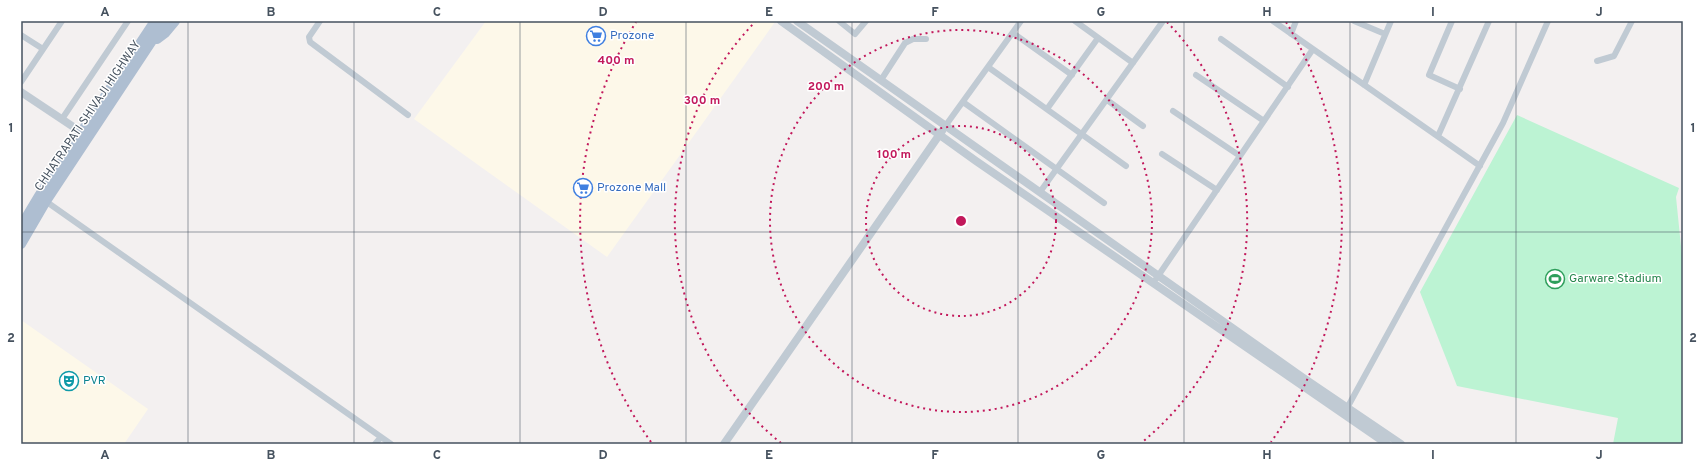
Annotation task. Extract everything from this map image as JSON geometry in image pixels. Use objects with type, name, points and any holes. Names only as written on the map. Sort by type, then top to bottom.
[{"type":"main road","points":[[152,43],[165,21]]},
{"type":"main road","points":[[152,43],[165,33],[176,21]]},
{"type":"main road","name":"CHHATRAPATI SHIVAJI HIGHWAY","points":[[21,244],[43,198],[81,132],[153,22]]},
{"type":"main road","name":"CHHATRAPATI SHIVAJI HIGHWAY","points":[[21,226],[43,198],[152,43]]},
{"type":"street","points":[[21,82],[62,21]]},
{"type":"street","points":[[62,119],[128,21]]},
{"type":"street","points":[[320,21],[309,37],[310,42],[408,115]]},
{"type":"street","points":[[797,21],[1040,192],[1156,279]]},
{"type":"street","points":[[839,21],[855,34],[866,21]]},
{"type":"street","points":[[724,444],[946,125],[1021,21]]},
{"type":"street","points":[[1075,21],[1133,63]]},
{"type":"street","points":[[1040,192],[1163,21]]},
{"type":"street","points":[[1272,21],[1480,166]]},
{"type":"street","points":[[1291,34],[1296,21]]},
{"type":"street","points":[[1354,21],[1386,34]]},
{"type":"street","points":[[1364,85],[1391,21]]},
{"type":"street","points":[[1452,21],[1429,75],[1460,89]]},
{"type":"street","points":[[1438,136],[1489,21]]},
{"type":"street","points":[[1343,415],[1503,123],[1548,21]]},
{"type":"street","points":[[1598,61],[1614,56],[1632,22]]},
{"type":"street","points":[[786,23],[940,134],[1401,444]]},
{"type":"street","points":[[1013,33],[1072,75]]},
{"type":"street","points":[[21,35],[43,49]]},
{"type":"street","points":[[881,80],[908,41],[926,38]]},
{"type":"street","points":[[1047,110],[1098,38]]},
{"type":"street","points":[[1221,39],[1288,87]]},
{"type":"street","points":[[1156,279],[1313,49]]},
{"type":"street","points":[[988,67],[1126,166]]},
{"type":"street","points":[[1196,75],[1264,121]]},
{"type":"street","points":[[21,92],[81,132]]},
{"type":"street","points":[[1107,100],[1143,126]]},
{"type":"street","points":[[963,102],[1104,203]]},
{"type":"street","points":[[1173,112],[1240,156]]},
{"type":"street","points":[[1162,154],[1216,190]]},
{"type":"street","points":[[43,198],[391,444]]},
{"type":"street","points":[[1211,317],[1343,415],[1387,444]]},
{"type":"street","points":[[375,444],[380,437]]},
{"type":"shaded area","name":"Prozone Mall","points":[[486,21],[775,22],[607,257],[414,119]]},
{"type":"shaded area","points":[[21,320],[148,409],[124,444],[21,444]]},
{"type":"green space","name":"Garware Stadium","points":[[1517,115],[1679,188],[1676,197],[1683,266],[1683,444],[1613,444],[1618,418],[1457,386],[1420,292]]},
{"type":"place","name":"Prozone","points":[[596,36]]},
{"type":"place","name":"Prozone Mall","points":[[583,188]]},
{"type":"place","name":"Garware Stadium","points":[[1555,279]]},
{"type":"place","name":"PVR","points":[[69,381]]}]
